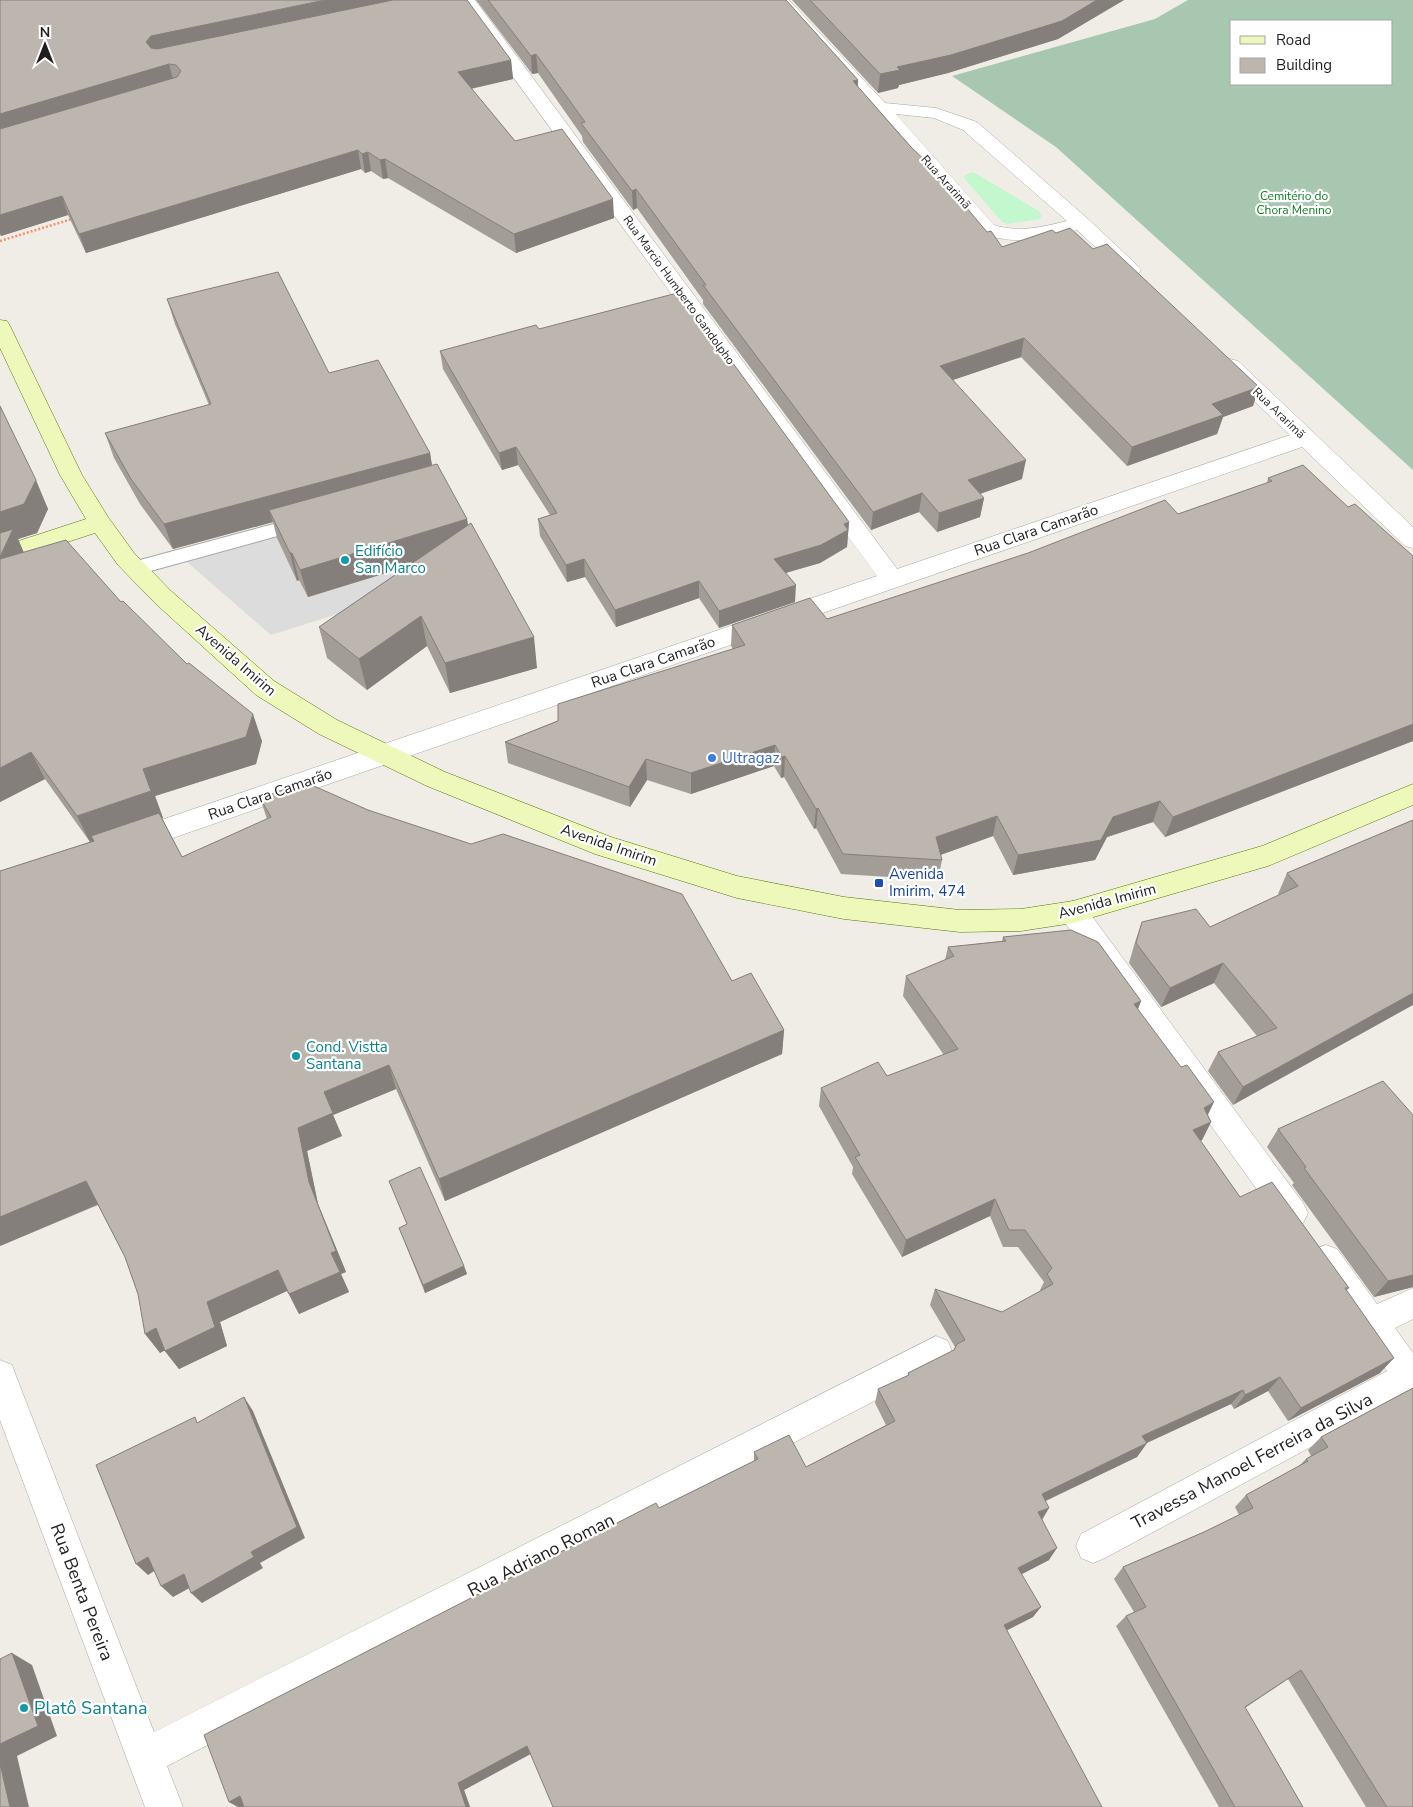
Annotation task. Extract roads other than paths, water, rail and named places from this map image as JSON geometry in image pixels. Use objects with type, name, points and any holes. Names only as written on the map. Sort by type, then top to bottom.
[{"type":"main road","name":"Avenida Imirim","points":[[0,326],[71,475],[100,523],[136,568],[163,596],[265,688],[328,727],[436,779],[604,846],[737,887],[844,908],[960,921],[1021,920],[1073,912],[1268,855],[1413,794]]},
{"type":"main road","points":[[0,556],[100,523]]},
{"type":"street","name":"Rua Marcio Humberto Gandolpho","points":[[466,0],[892,580]]},
{"type":"street","name":"Rua Ararimã","points":[[780,0],[880,108],[987,229],[999,234],[1025,236],[1081,223]]},
{"type":"street","points":[[880,108],[927,110],[951,117],[970,126],[1081,223],[1144,283]]},
{"type":"street","name":"Rua Ararimã","points":[[1214,350],[1413,540]]},
{"type":"street","name":"Rua Clara Camarão","points":[[113,848],[1305,438]]},
{"type":"street","points":[[1073,912],[1412,1378]]},
{"type":"street","points":[[1371,1323],[1413,1302]]},
{"type":"street","name":"Rua Adriano Roman","points":[[145,1757],[936,1352]]},
{"type":"street","name":"Rua Benta Pereira","points":[[0,1376],[164,1807]]},
{"type":"street","name":"Travessa Manoel Ferreira da Silva","points":[[1094,1546],[1412,1378]]},
{"type":"lane","points":[[136,568],[319,518]]},
{"type":"place","name":"Edifício San Marco","points":[[345,560]]},
{"type":"place","name":"Ultragaz","points":[[712,758]]},
{"type":"place","name":"Avenida Imirim, 474","points":[[879,883]]},
{"type":"place","name":"Cond. Vistta Santana","points":[[296,1056]]},
{"type":"place","name":"Platô Santana","points":[[24,1708]]},
{"type":"park label","name":"Cemitério do Chora Menino","points":[[1294,203]]}]
